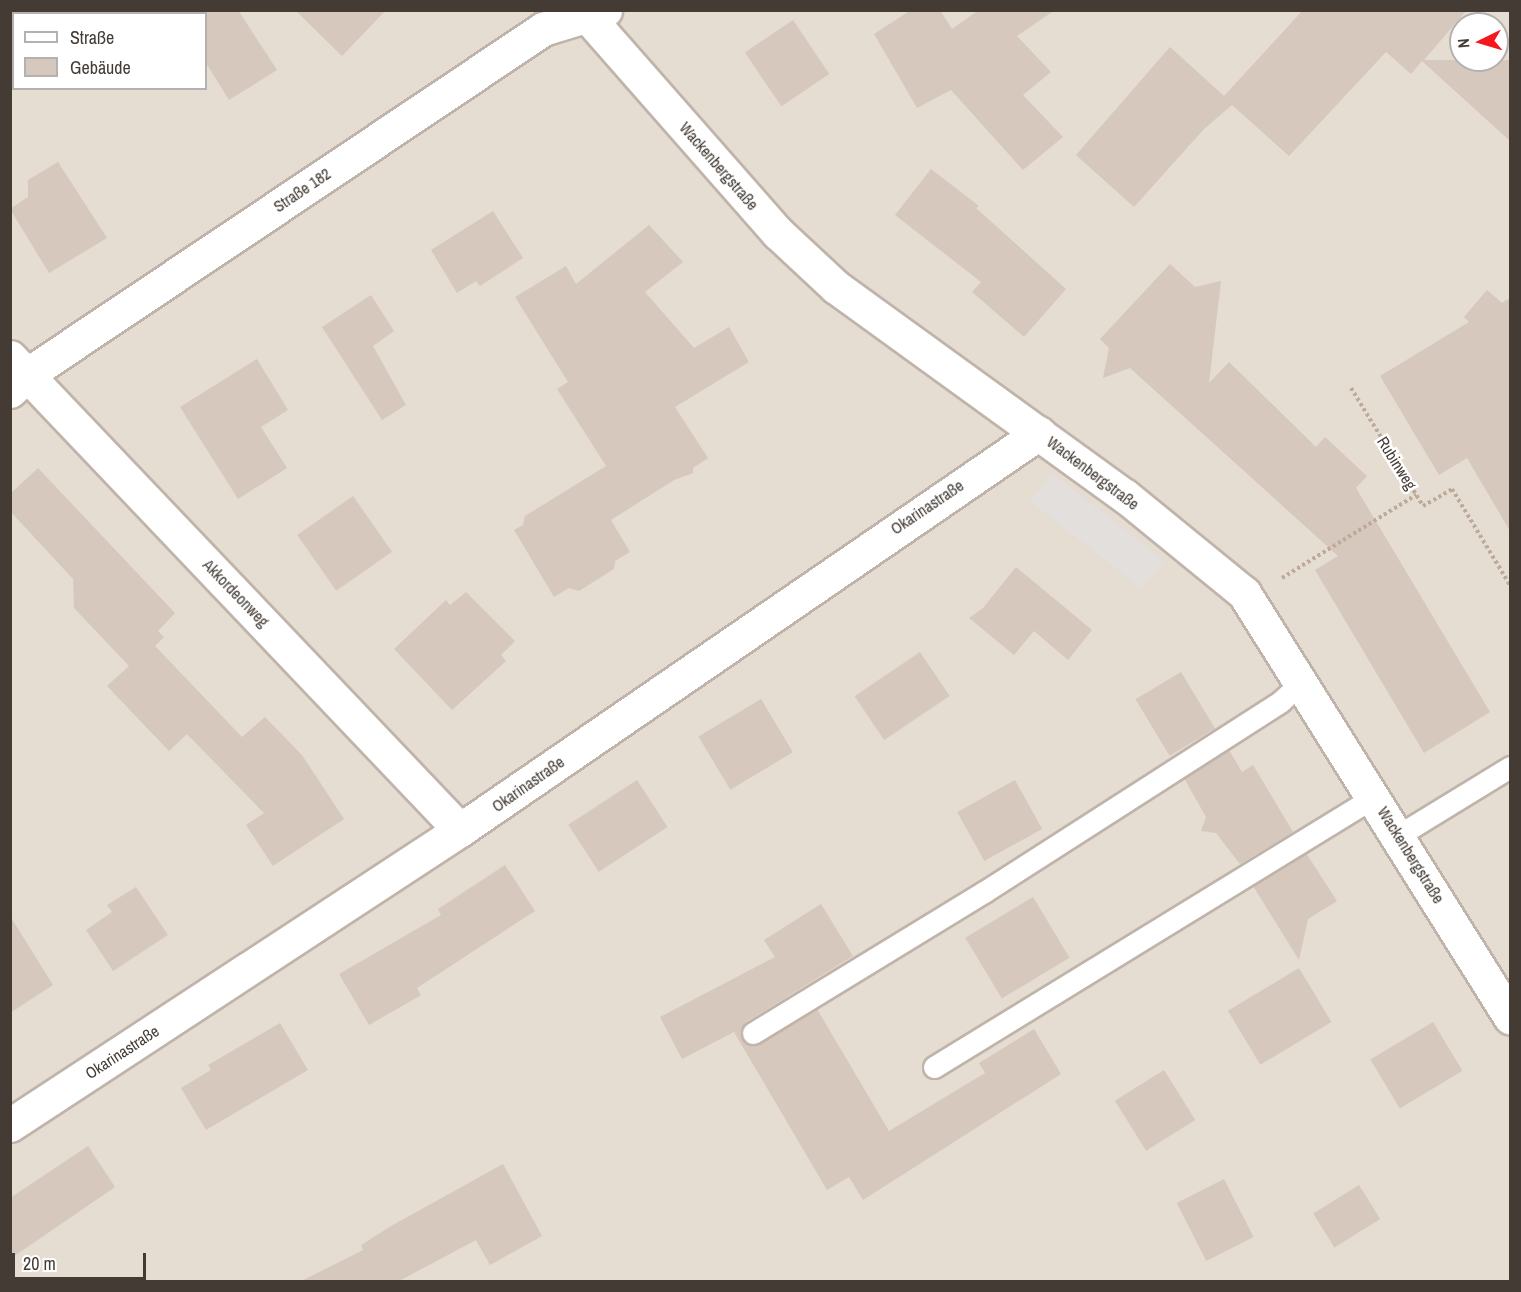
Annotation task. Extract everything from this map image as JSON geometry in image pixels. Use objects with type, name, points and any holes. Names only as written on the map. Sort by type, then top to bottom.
[{"type":"street","name":"Straße 182","points":[[16,374],[543,29],[591,13]]},
{"type":"street","name":"Wackenbergstraße","points":[[591,13],[794,249],[836,287],[1125,496],[1244,593],[1399,835],[1510,1017]]},
{"type":"street","name":"Akkordeonweg","points":[[16,374],[460,830]]},
{"type":"street","name":"Okarinastraße","points":[[10,1125],[460,830],[1039,433]]},
{"type":"lane","points":[[753,1033],[994,886],[1281,701],[1301,683]]},
{"type":"lane","points":[[1399,835],[1510,767]]},
{"type":"lane","points":[[934,1067],[1374,797]]},
{"type":"path","name":"Rubinweg","points":[[1351,388],[1423,506],[1452,489],[1510,585]]},
{"type":"path","points":[[1277,582],[1416,495]]},
{"type":"shaded area","points":[[11,11],[1510,11],[1510,1281],[11,1281]]},
{"type":"shaded area","points":[[1052,473],[1164,560],[1142,589],[1030,501]]},
{"type":"building","points":[[206,10],[238,10],[277,70],[229,100],[207,65]]},
{"type":"building","points":[[295,10],[386,10],[342,56]]},
{"type":"building","points":[[911,10],[940,10],[952,29],[979,10],[1055,10],[1017,36],[1051,72],[1023,95],[1063,137],[1023,170],[951,90],[917,108],[874,34]]},
{"type":"building","points":[[1303,10],[1467,10],[1449,12],[1449,31],[1424,60],[1449,60],[1449,72],[1509,72],[1510,60],[1510,141],[1422,61],[1411,74],[1386,52],[1289,156],[1232,105],[1204,129],[1134,207],[1076,155],[1170,47],[1224,96]]},
{"type":"building","points":[[793,20],[829,74],[781,106],[745,52]]},
{"type":"building","points":[[58,162],[107,238],[49,273],[10,209],[28,197],[28,180]]},
{"type":"building","points":[[931,169],[979,206],[976,208],[1066,289],[1024,337],[972,292],[981,282],[895,215]]},
{"type":"building","points":[[493,211],[523,258],[480,286],[476,281],[457,293],[431,250]]},
{"type":"building","points":[[649,225],[683,262],[645,292],[694,348],[729,327],[749,362],[675,407],[708,458],[693,468],[693,473],[674,480],[611,520],[630,552],[615,561],[614,569],[579,591],[569,588],[554,597],[514,530],[523,525],[525,516],[606,466],[557,389],[568,382],[515,297],[566,266],[576,284]]},
{"type":"building","points":[[1170,264],[1195,287],[1221,281],[1209,383],[1229,362],[1316,447],[1325,437],[1367,476],[1356,488],[1490,712],[1424,753],[1315,570],[1338,556],[1130,368],[1103,378],[1109,348],[1100,339]]},
{"type":"building","points":[[1487,290],[1502,303],[1510,298],[1510,531],[1467,458],[1439,475],[1380,376],[1469,322],[1464,317]]},
{"type":"building","points":[[371,295],[394,331],[373,346],[406,405],[382,420],[322,327]]},
{"type":"building","points":[[257,359],[288,410],[261,427],[287,468],[238,499],[180,407]]},
{"type":"building","points":[[38,468],[175,613],[158,631],[164,637],[155,646],[242,737],[265,717],[302,755],[344,819],[273,866],[246,825],[264,813],[187,734],[169,751],[107,686],[129,666],[74,608],[73,579],[10,511],[10,494]]},
{"type":"building","points":[[353,496],[392,552],[336,591],[297,535]]},
{"type":"building","points":[[1016,567],[1092,630],[1068,660],[1034,631],[1014,655],[969,618],[983,608]]},
{"type":"building","points":[[466,592],[515,641],[501,655],[506,661],[452,710],[394,649],[446,600],[450,605]]},
{"type":"building","points":[[920,652],[950,696],[884,740],[855,696]]},
{"type":"building","points":[[1181,672],[1215,729],[1170,756],[1136,699]]},
{"type":"building","points":[[761,699],[793,752],[730,790],[698,737]]},
{"type":"building","points":[[1229,750],[1242,772],[1253,765],[1293,832],[1240,864],[1216,833],[1201,831],[1206,817],[1184,778]]},
{"type":"building","points":[[637,780],[667,827],[599,872],[568,825]]},
{"type":"building","points":[[1015,780],[1042,829],[984,861],[957,812]]},
{"type":"building","points":[[1306,853],[1337,901],[1308,919],[1299,960],[1253,886]]},
{"type":"building","points":[[505,865],[535,911],[417,988],[421,995],[369,1025],[339,974],[441,915],[438,909]]},
{"type":"building","points":[[136,887],[168,935],[113,971],[86,930],[112,912],[107,905]]},
{"type":"building","points":[[1033,897],[1070,958],[1002,999],[965,938]]},
{"type":"building","points":[[821,904],[853,956],[746,1022],[740,1033],[746,1044],[760,1044],[817,1009],[889,1131],[985,1073],[979,1063],[1034,1029],[1061,1074],[863,1200],[849,1177],[827,1190],[734,1032],[682,1059],[660,1017],[775,957],[764,940]]},
{"type":"building","points":[[10,916],[53,985],[10,1013]]},
{"type":"building","points":[[1299,968],[1331,1022],[1260,1065],[1228,1011]]},
{"type":"building","points":[[1433,1022],[1462,1071],[1400,1108],[1370,1060]]},
{"type":"building","points":[[280,1023],[308,1070],[206,1130],[181,1088],[211,1070],[208,1065]]},
{"type":"building","points":[[1164,1070],[1195,1120],[1146,1151],[1115,1101]]},
{"type":"building","points":[[88,1146],[115,1187],[10,1259],[10,1198]]},
{"type":"building","points":[[503,1164],[542,1236],[490,1265],[476,1240],[399,1281],[301,1281],[363,1250],[361,1245],[391,1226]]},
{"type":"building","points":[[1224,1179],[1254,1237],[1206,1261],[1177,1203]]},
{"type":"building","points":[[1359,1185],[1380,1219],[1334,1248],[1313,1214]]}]
